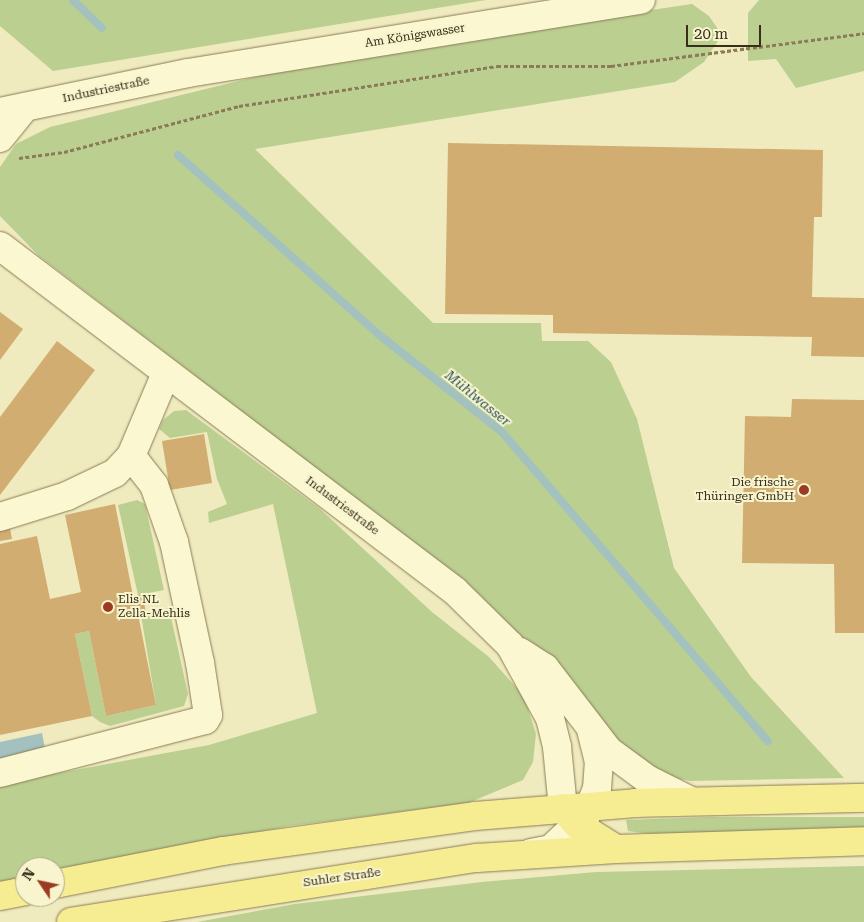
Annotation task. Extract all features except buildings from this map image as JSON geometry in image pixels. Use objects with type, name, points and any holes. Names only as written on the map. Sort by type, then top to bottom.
[{"type":"main road","points":[[65,882],[222,850],[372,829],[577,813],[692,801],[864,798]]},
{"type":"main road","points":[[577,813],[616,848]]},
{"type":"main road","name":"Suhler Straße","points":[[71,922],[299,884],[477,858],[616,848],[864,841]]},
{"type":"main road","points":[[0,896],[15,892]]},
{"type":"street","name":"Am Königswasser","points":[[188,72],[641,0]]},
{"type":"street","name":"Industriestraße","points":[[5,149],[12,110],[188,72]]},
{"type":"street","name":"Industriestraße","points":[[0,241],[28,270]]},
{"type":"street","name":"Industriestraße","points":[[0,246],[28,270]]},
{"type":"street","name":"Industriestraße","points":[[0,251],[28,270],[455,592],[510,645],[550,718],[577,813]]},
{"type":"street","points":[[0,517],[75,492],[115,474],[131,456],[166,374]]},
{"type":"street","points":[[0,773],[201,723],[208,714],[200,663],[174,542],[154,485],[131,456]]},
{"type":"street","points":[[510,645],[545,668],[609,751],[629,767],[692,801]]},
{"type":"street","points":[[527,854],[551,850],[577,813],[597,789],[599,762],[589,726]]},
{"type":"path","points":[[5,149],[64,152],[240,106],[497,66],[629,64],[864,33]]},
{"type":"green space","points":[[0,0],[486,0],[53,71],[0,26]]},
{"type":"green space","points":[[759,0],[864,0],[864,71],[796,88],[776,59],[748,61],[748,13]]},
{"type":"green space","points":[[692,4],[709,16],[722,35],[704,62],[675,82],[255,149],[433,323],[541,323],[542,341],[588,341],[611,362],[637,419],[674,568],[751,677],[844,778],[690,781],[654,774],[615,753],[460,579],[39,256],[0,216],[0,167],[16,144],[50,127],[276,72],[522,29]]},
{"type":"green space","points":[[186,410],[319,508],[432,612],[489,657],[524,696],[536,734],[533,762],[523,780],[468,803],[289,826],[65,870],[65,857],[15,857],[15,881],[0,884],[0,784],[209,745],[317,713],[273,504],[209,523],[208,512],[227,504],[217,479],[207,432],[170,438],[159,429],[163,420],[174,411]]},
{"type":"green space","points":[[137,500],[145,504],[164,590],[138,595],[118,505]]},
{"type":"green space","points":[[169,608],[188,694],[184,706],[110,726],[100,722],[92,716],[75,634],[89,631],[106,716],[156,705],[141,615]]},
{"type":"green space","points":[[710,817],[864,817],[864,827],[650,834],[628,831],[626,820]]},
{"type":"green space","points":[[864,866],[864,922],[197,922],[295,904],[482,882],[596,872]]},
{"type":"water","points":[[42,733],[46,754],[0,764],[0,742]]},
{"type":"waterway","name":"Mühlwasser","points":[[73,0],[102,28]]},
{"type":"waterway","name":"Mühlwasser","points":[[178,155],[378,334],[501,431],[768,741]]},
{"type":"place","name":"Die frische Thüringer GmbH","points":[[804,490]]},
{"type":"place","name":"Elis NL Zella-Mehlis","points":[[108,607]]}]
